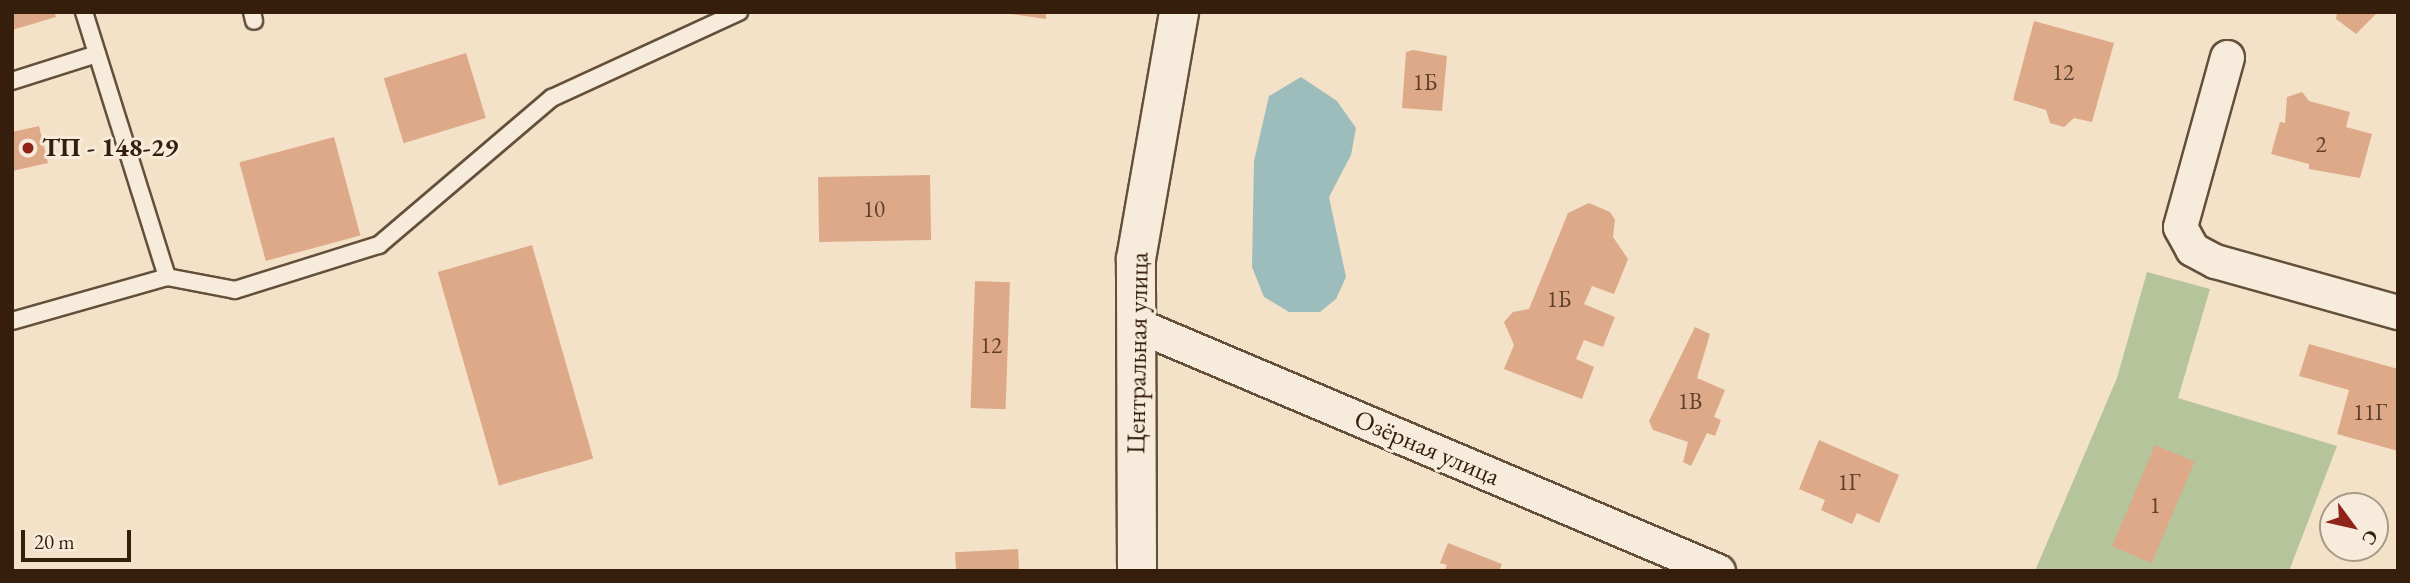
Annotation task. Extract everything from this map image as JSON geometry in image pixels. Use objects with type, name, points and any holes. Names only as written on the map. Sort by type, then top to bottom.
[{"type":"main road","name":"Центральная улица","points":[[1137,571],[1136,259],[1179,12]]},
{"type":"street","points":[[2227,57],[2180,227],[2192,249],[2215,261],[2398,312]]},
{"type":"street","name":"Озёрная улица","points":[[1137,325],[1718,571]]},
{"type":"lane","points":[[84,12],[167,277]]},
{"type":"lane","points":[[12,321],[167,277],[234,290],[379,245],[552,98],[739,12]]},
{"type":"lane","points":[[12,81],[97,54]]},
{"type":"green space","points":[[2147,272],[2210,289],[2178,398],[2337,446],[2289,571],[2035,571],[2117,378]]},
{"type":"water","points":[[1301,77],[1337,101],[1356,128],[1351,155],[1329,197],[1346,277],[1336,299],[1320,312],[1289,312],[1264,297],[1252,267],[1254,161],[1269,96]]},
{"type":"building","points":[[12,12],[54,12],[56,17],[12,30]]},
{"type":"building","points":[[997,12],[1046,12],[1046,19]]},
{"type":"building","points":[[2337,12],[2378,12],[2356,34],[2336,19]]},
{"type":"building","points":[[2034,21],[2114,43],[2092,122],[2074,118],[2064,127],[2050,123],[2046,110],[2013,100]]},
{"type":"building","points":[[1413,50],[1447,56],[1442,111],[1402,108],[1406,52]]},
{"type":"building","points":[[466,53],[486,118],[404,143],[384,78]]},
{"type":"building","points":[[2302,92],[2309,101],[2350,112],[2346,127],[2372,134],[2360,178],[2309,169],[2309,164],[2271,154],[2280,122],[2285,123],[2287,97]]},
{"type":"building","name":"ТП - 148-29","points":[[39,126],[48,163],[12,171],[12,132]]},
{"type":"building","points":[[334,137],[360,236],[266,261],[239,162]]},
{"type":"building","points":[[930,175],[931,240],[819,242],[818,177]]},
{"type":"building","points":[[1589,203],[1610,212],[1615,220],[1613,237],[1628,259],[1614,294],[1592,286],[1584,304],[1615,317],[1603,347],[1584,340],[1576,359],[1594,367],[1582,399],[1504,369],[1514,345],[1504,322],[1513,312],[1529,309],[1568,213]]},
{"type":"building","points":[[532,245],[593,458],[499,485],[438,272]]},
{"type":"building","points":[[975,281],[1010,282],[1006,409],[971,408]]},
{"type":"building","points":[[1695,327],[1710,334],[1697,378],[1725,390],[1714,417],[1721,420],[1715,436],[1707,433],[1691,466],[1683,462],[1688,442],[1653,430],[1649,421]]},
{"type":"building","points":[[2309,344],[2398,369],[2398,451],[2337,434],[2349,390],[2299,376]]},
{"type":"building","points":[[1819,440],[1899,475],[1879,523],[1857,513],[1852,524],[1821,510],[1825,500],[1799,489]]},
{"type":"building","points":[[2155,445],[2195,462],[2152,563],[2112,546]]},
{"type":"building","points":[[1448,543],[1502,564],[1499,571],[1444,571],[1447,565],[1440,563]]},
{"type":"building","points":[[1018,549],[1019,571],[956,571],[955,552]]},
{"type":"place","name":"ТП - 148-29","points":[[28,148]]}]
